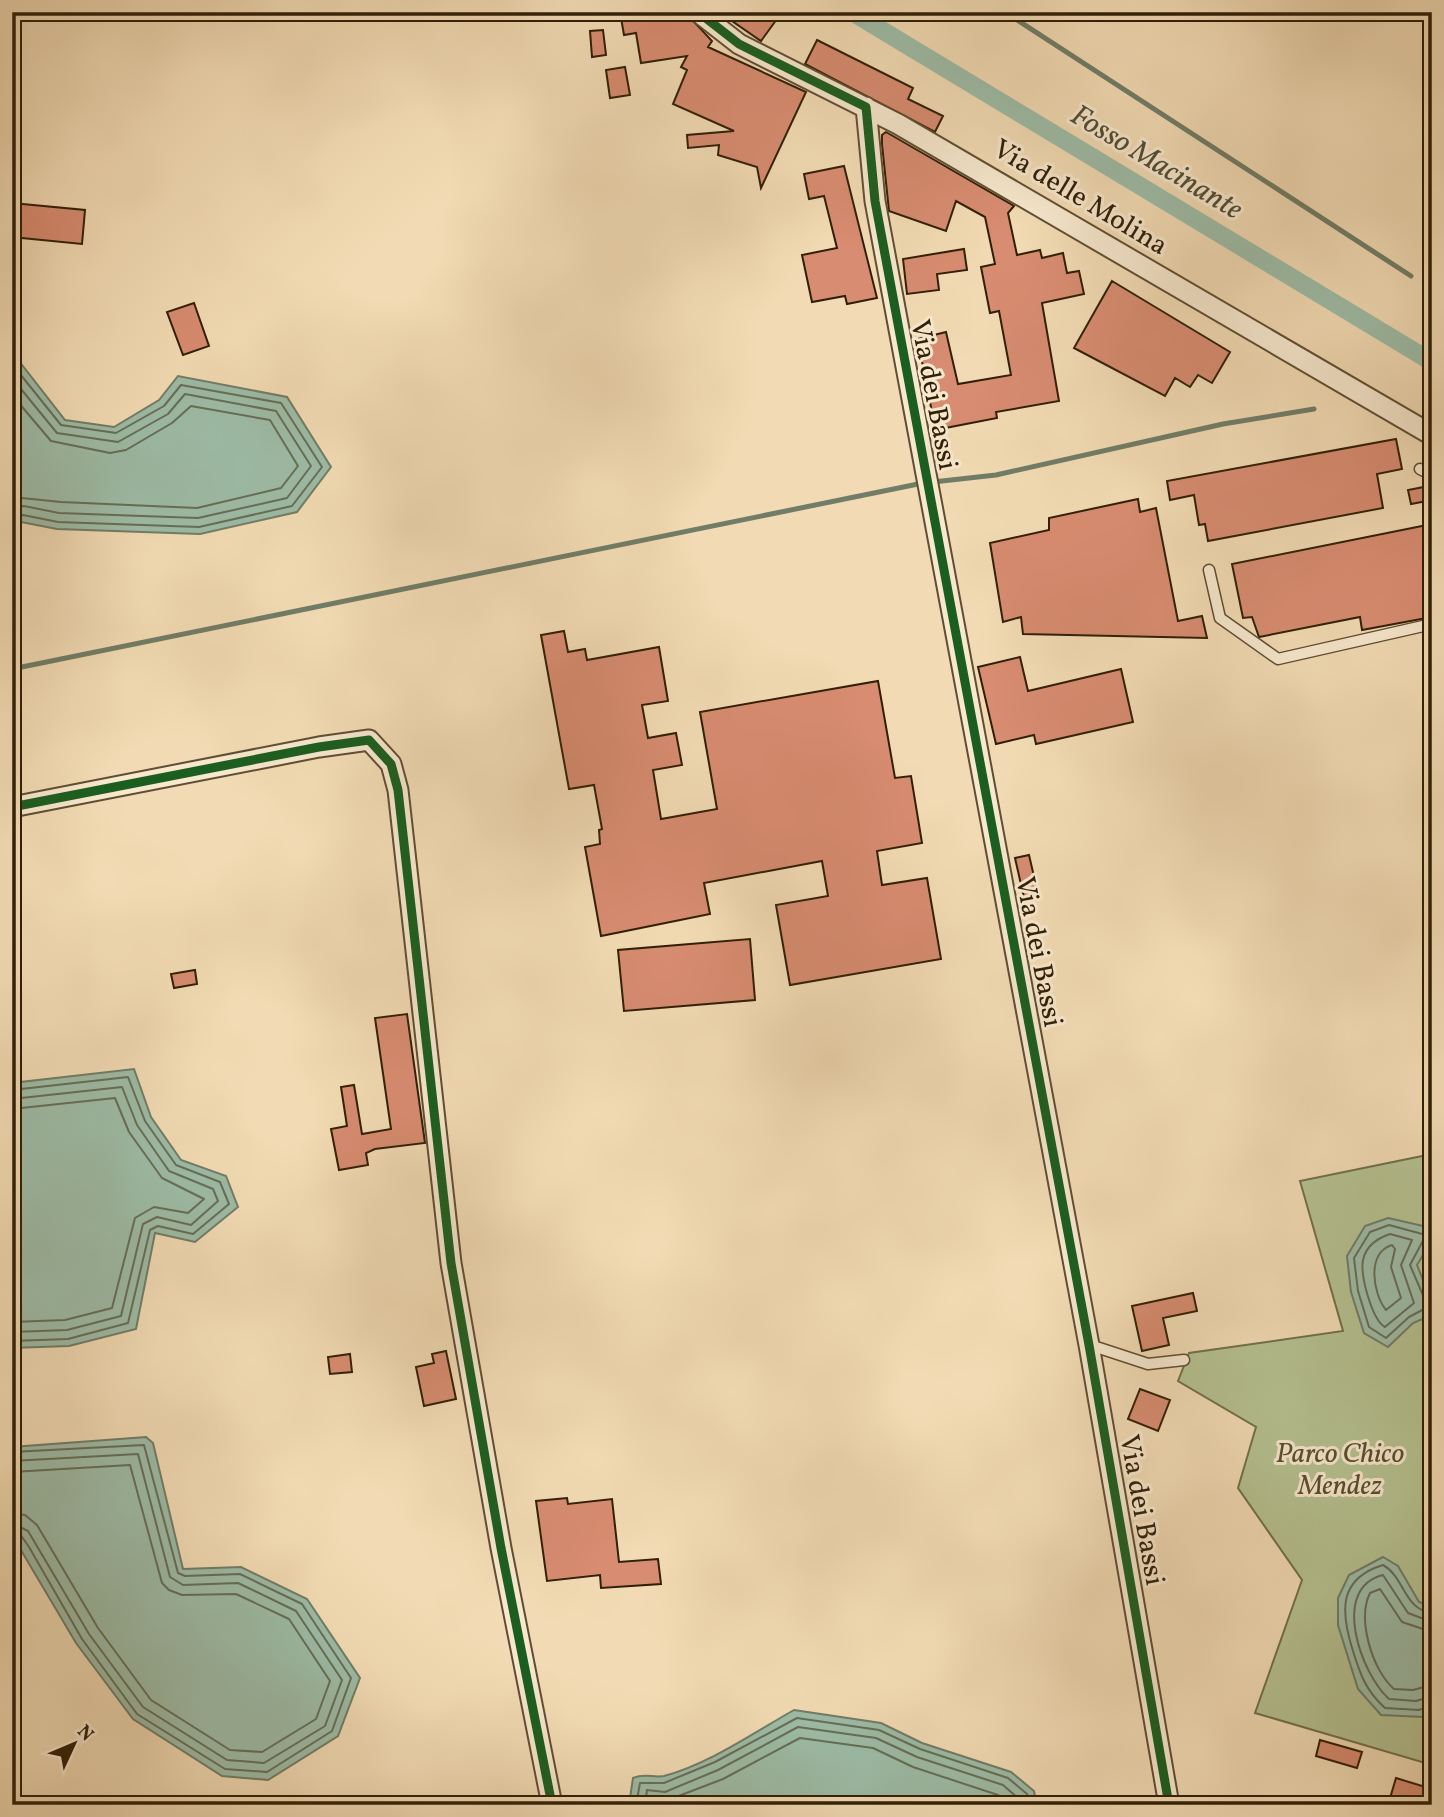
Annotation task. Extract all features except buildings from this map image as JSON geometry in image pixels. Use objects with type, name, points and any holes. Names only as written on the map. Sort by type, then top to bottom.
[{"type":"street","name":"Via delle Molina","points":[[698,12],[739,44],[866,107],[992,177],[1432,435]]},
{"type":"street","name":"Via dei Bassi","points":[[866,107],[874,201],[1089,1345],[1169,1805]]},
{"type":"street","points":[[12,807],[319,747],[369,740],[391,764],[398,790],[451,1263],[501,1548],[552,1805]]},
{"type":"lane","points":[[1420,469],[1432,475]]},
{"type":"lane","points":[[1209,570],[1220,618],[1278,659],[1432,624]]},
{"type":"lane","points":[[1089,1345],[1148,1364],[1184,1360]]},
{"type":"green space","name":"Parco Chico Mendez","points":[[1432,1154],[1432,1765],[1255,1713],[1302,1580],[1238,1488],[1256,1427],[1178,1381],[1189,1353],[1343,1331],[1300,1181]]},
{"type":"water","points":[[12,352],[65,420],[114,427],[159,400],[178,376],[287,397],[331,467],[297,512],[200,534],[57,529],[21,522],[12,523]]},
{"type":"water","points":[[134,1069],[151,1117],[181,1160],[226,1176],[238,1207],[195,1242],[155,1233],[136,1329],[69,1346],[12,1348],[12,1083]]},
{"type":"water","points":[[1388,1218],[1432,1228],[1432,1240],[1417,1265],[1432,1303],[1432,1315],[1413,1323],[1388,1347],[1364,1333],[1351,1292],[1347,1256],[1365,1226]]},
{"type":"water","points":[[146,1437],[153,1443],[183,1569],[241,1567],[307,1599],[360,1678],[338,1736],[268,1780],[222,1776],[133,1719],[76,1643],[12,1535],[12,1447]]},
{"type":"water","points":[[1383,1557],[1398,1566],[1419,1602],[1432,1607],[1432,1709],[1423,1717],[1381,1715],[1358,1689],[1338,1625],[1338,1598],[1349,1575]]},
{"type":"water","points":[[794,1710],[881,1723],[922,1743],[1011,1772],[1034,1791],[1037,1805],[629,1805],[633,1778],[664,1776],[698,1764]]},
{"type":"waterway","name":"Fosso Macinante","points":[[852,12],[1432,362]]},
{"type":"waterway","points":[[1005,12],[1411,276]]},
{"type":"waterway","points":[[933,482],[996,475],[1223,424],[1314,409]]},
{"type":"waterway","points":[[12,669],[923,483]]},
{"type":"cycle path","points":[[698,12],[739,44],[866,107],[875,201],[1089,1345],[1169,1805]]},
{"type":"cycle path","points":[[12,807],[319,747],[369,740],[391,764],[398,790],[451,1263],[501,1548],[552,1805]]}]
